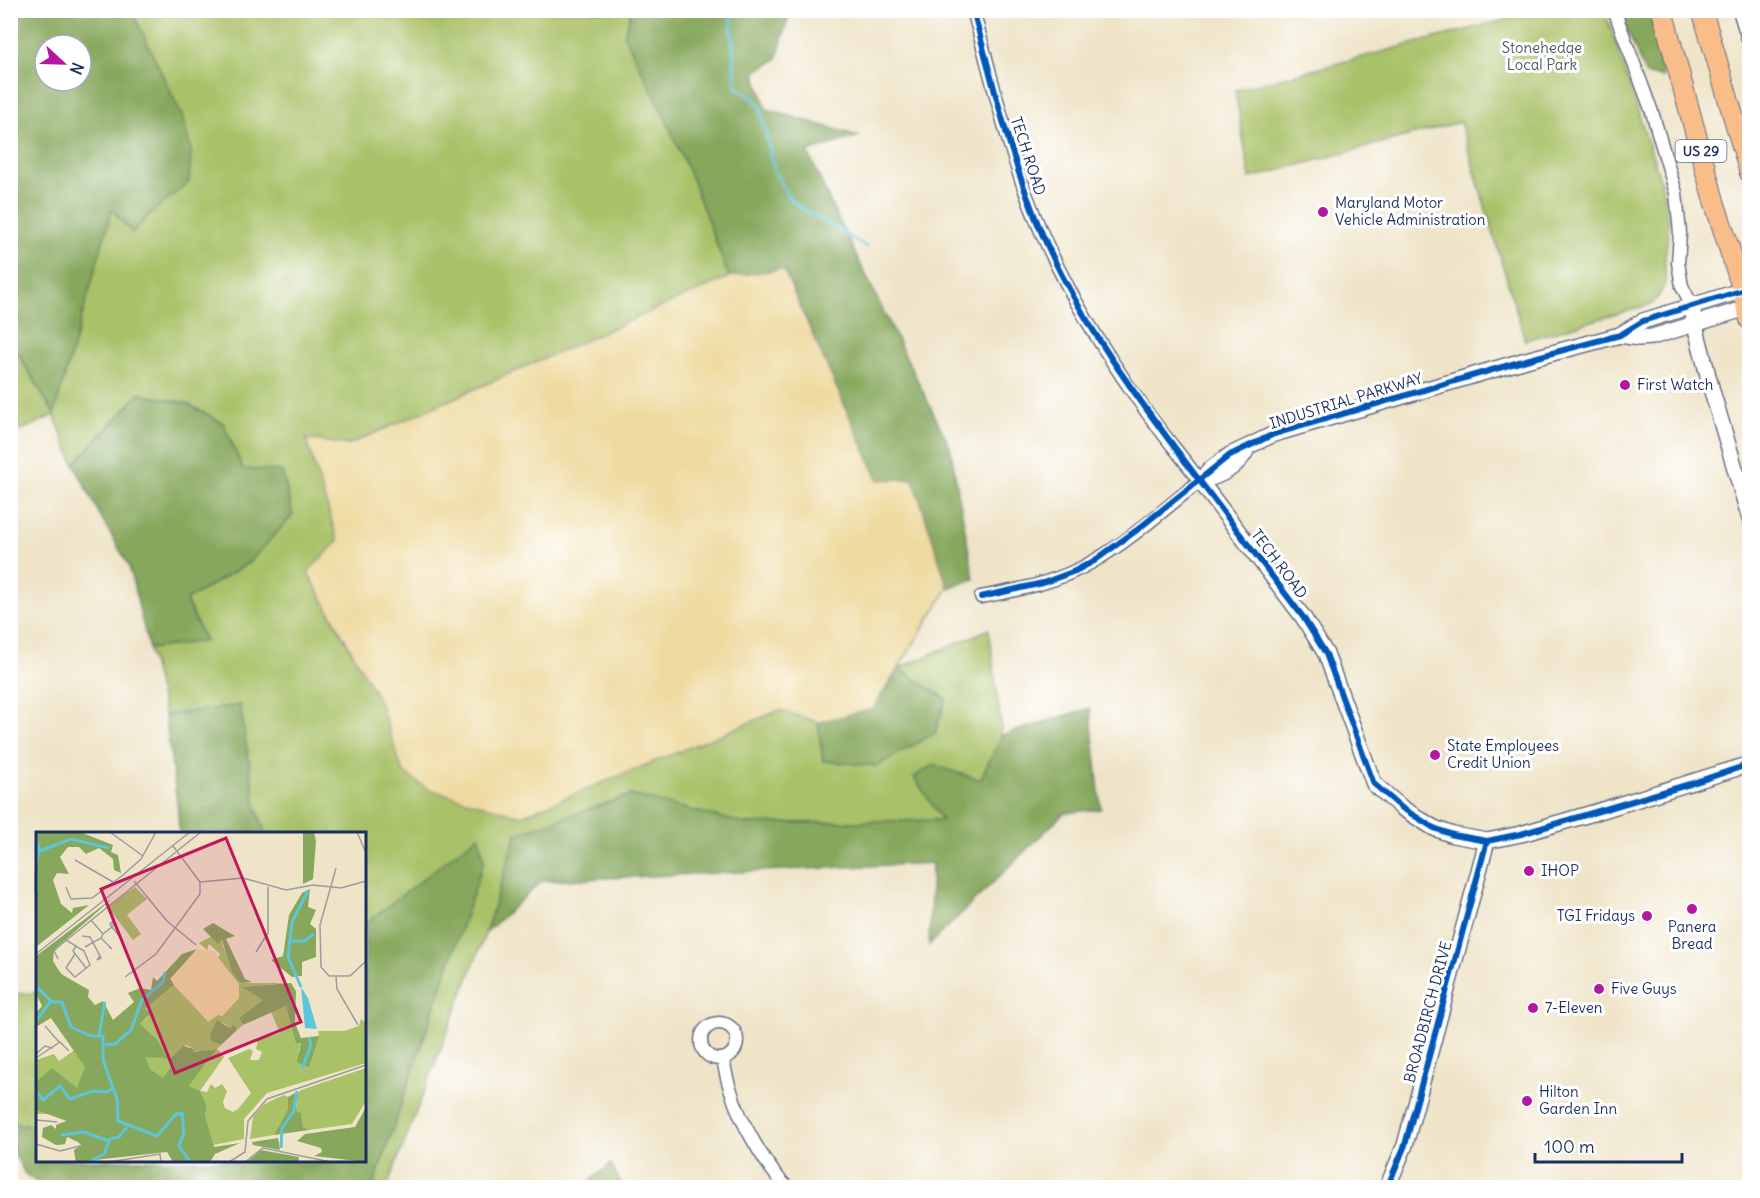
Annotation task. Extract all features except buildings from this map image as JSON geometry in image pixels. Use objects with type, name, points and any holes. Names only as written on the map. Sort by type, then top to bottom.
[{"type":"highway","name":"US 29","points":[[1662,10],[1714,201],[1748,303]]},
{"type":"highway","name":"US 29","points":[[1702,10],[1749,173]]},
{"type":"street","name":"TECH ROAD","points":[[973,10],[1015,163],[1043,236],[1075,300],[1140,402],[1304,617],[1326,654],[1374,784],[1402,808],[1434,828],[1453,835],[1487,841],[1521,834],[1593,813],[1749,764]]},
{"type":"street","points":[[1614,10],[1652,112],[1676,194],[1680,233],[1678,263],[1682,286],[1692,306],[1712,391],[1749,519]]},
{"type":"street","points":[[1739,10],[1749,46]]},
{"type":"street","name":"INDUSTRIAL PARKWAY","points":[[1620,335],[1639,338],[1652,337],[1695,324],[1748,303]]},
{"type":"street","name":"INDUSTRIAL PARKWAY","points":[[981,597],[1043,583],[1094,561],[1200,481],[1217,477],[1225,472],[1243,457],[1249,446],[1274,434],[1526,360],[1620,335],[1643,321],[1692,306],[1748,303]]},
{"type":"street","name":"BROADBIRCH DRIVE","points":[[1387,1188],[1405,1145],[1487,841]]},
{"type":"street","points":[[723,1059],[731,1093],[744,1122],[765,1160],[788,1188]]},
{"type":"green space","name":"Stonehedge Local Park","points":[[1543,10],[1605,11],[1661,182],[1669,224],[1665,283],[1652,304],[1525,340],[1460,122],[1250,178],[1235,90]]},
{"type":"green space","points":[[11,11],[114,11],[134,15],[183,118],[191,151],[189,182],[151,213],[132,233],[112,210],[54,414],[11,341]]},
{"type":"green space","points":[[114,11],[631,11],[624,35],[663,113],[692,179],[729,277],[348,445],[306,439],[338,541],[308,573],[379,701],[403,772],[521,816],[780,710],[818,722],[823,761],[946,699],[899,668],[989,629],[1002,735],[980,780],[933,765],[942,820],[746,824],[631,795],[516,834],[486,932],[387,1187],[373,1187],[484,861],[479,836],[366,923],[366,832],[265,832],[256,806],[240,706],[165,715],[149,649],[205,641],[186,600],[250,562],[243,469],[223,423],[186,403],[139,394],[74,464],[54,415],[11,435],[10,341],[54,413],[112,209],[132,232],[151,213],[134,15]]},
{"type":"green space","points":[[631,11],[790,11],[777,59],[755,72],[766,109],[859,136],[808,152],[950,447],[974,579],[948,588],[913,479],[878,480],[784,269],[729,277],[692,179],[663,113],[624,35]]},
{"type":"green space","points":[[1619,11],[1649,11],[1658,42],[1663,77],[1646,75]]},
{"type":"green space","points":[[139,394],[186,403],[223,423],[243,469],[282,471],[293,515],[250,562],[186,600],[205,641],[149,649],[129,566],[74,464]]},
{"type":"green space","points":[[899,668],[946,699],[935,733],[877,766],[823,761],[818,722],[873,709]]},
{"type":"green space","points":[[240,705],[256,806],[265,832],[179,832],[165,715]]},
{"type":"green space","points":[[1090,708],[1101,809],[1064,813],[929,945],[932,863],[542,881],[486,932],[516,834],[631,795],[746,824],[942,820],[914,777],[933,765],[980,780],[1002,735]]},
{"type":"green space","points":[[479,835],[484,861],[373,1187],[45,1188],[25,1174],[11,1147],[11,1122],[36,1125],[36,1162],[366,1162],[366,923]]},
{"type":"green space","points":[[36,993],[36,1125],[11,1122],[10,994]]},
{"type":"green space","points":[[611,1164],[623,1187],[582,1187]]},
{"type":"sand","points":[[783,269],[878,480],[913,479],[948,588],[873,709],[818,722],[780,710],[521,816],[428,789],[403,772],[379,701],[308,572],[338,541],[306,439],[348,445],[729,277]]},
{"type":"waterway","points":[[730,10],[736,87],[752,97],[760,107],[774,170],[789,198],[802,209],[866,247]]},
{"type":"cycle path","points":[[973,10],[1022,181],[1058,268],[1111,359],[1172,444],[1303,617],[1326,654],[1374,784],[1402,808],[1434,828],[1453,835],[1487,841],[1521,834],[1750,764]]},
{"type":"cycle path","points":[[981,597],[1043,583],[1094,561],[1137,530],[1230,455],[1274,434],[1526,360],[1620,335],[1643,321],[1750,288]]},
{"type":"cycle path","points":[[1387,1188],[1405,1145],[1487,841]]},
{"type":"place","name":"Maryland Motor Vehicle Administration","points":[[1323,212]]},
{"type":"place","name":"First Watch","points":[[1625,385]]},
{"type":"place","name":"State Employees Credit Union","points":[[1435,755]]},
{"type":"place","name":"IHOP","points":[[1529,871]]},
{"type":"place","name":"Panera Bread","points":[[1692,909]]},
{"type":"place","name":"TGI Fridays","points":[[1647,916]]},
{"type":"place","name":"Five Guys","points":[[1599,989]]},
{"type":"place","name":"7-Eleven","points":[[1533,1008]]},
{"type":"place","name":"Hilton Garden Inn","points":[[1527,1101]]}]
